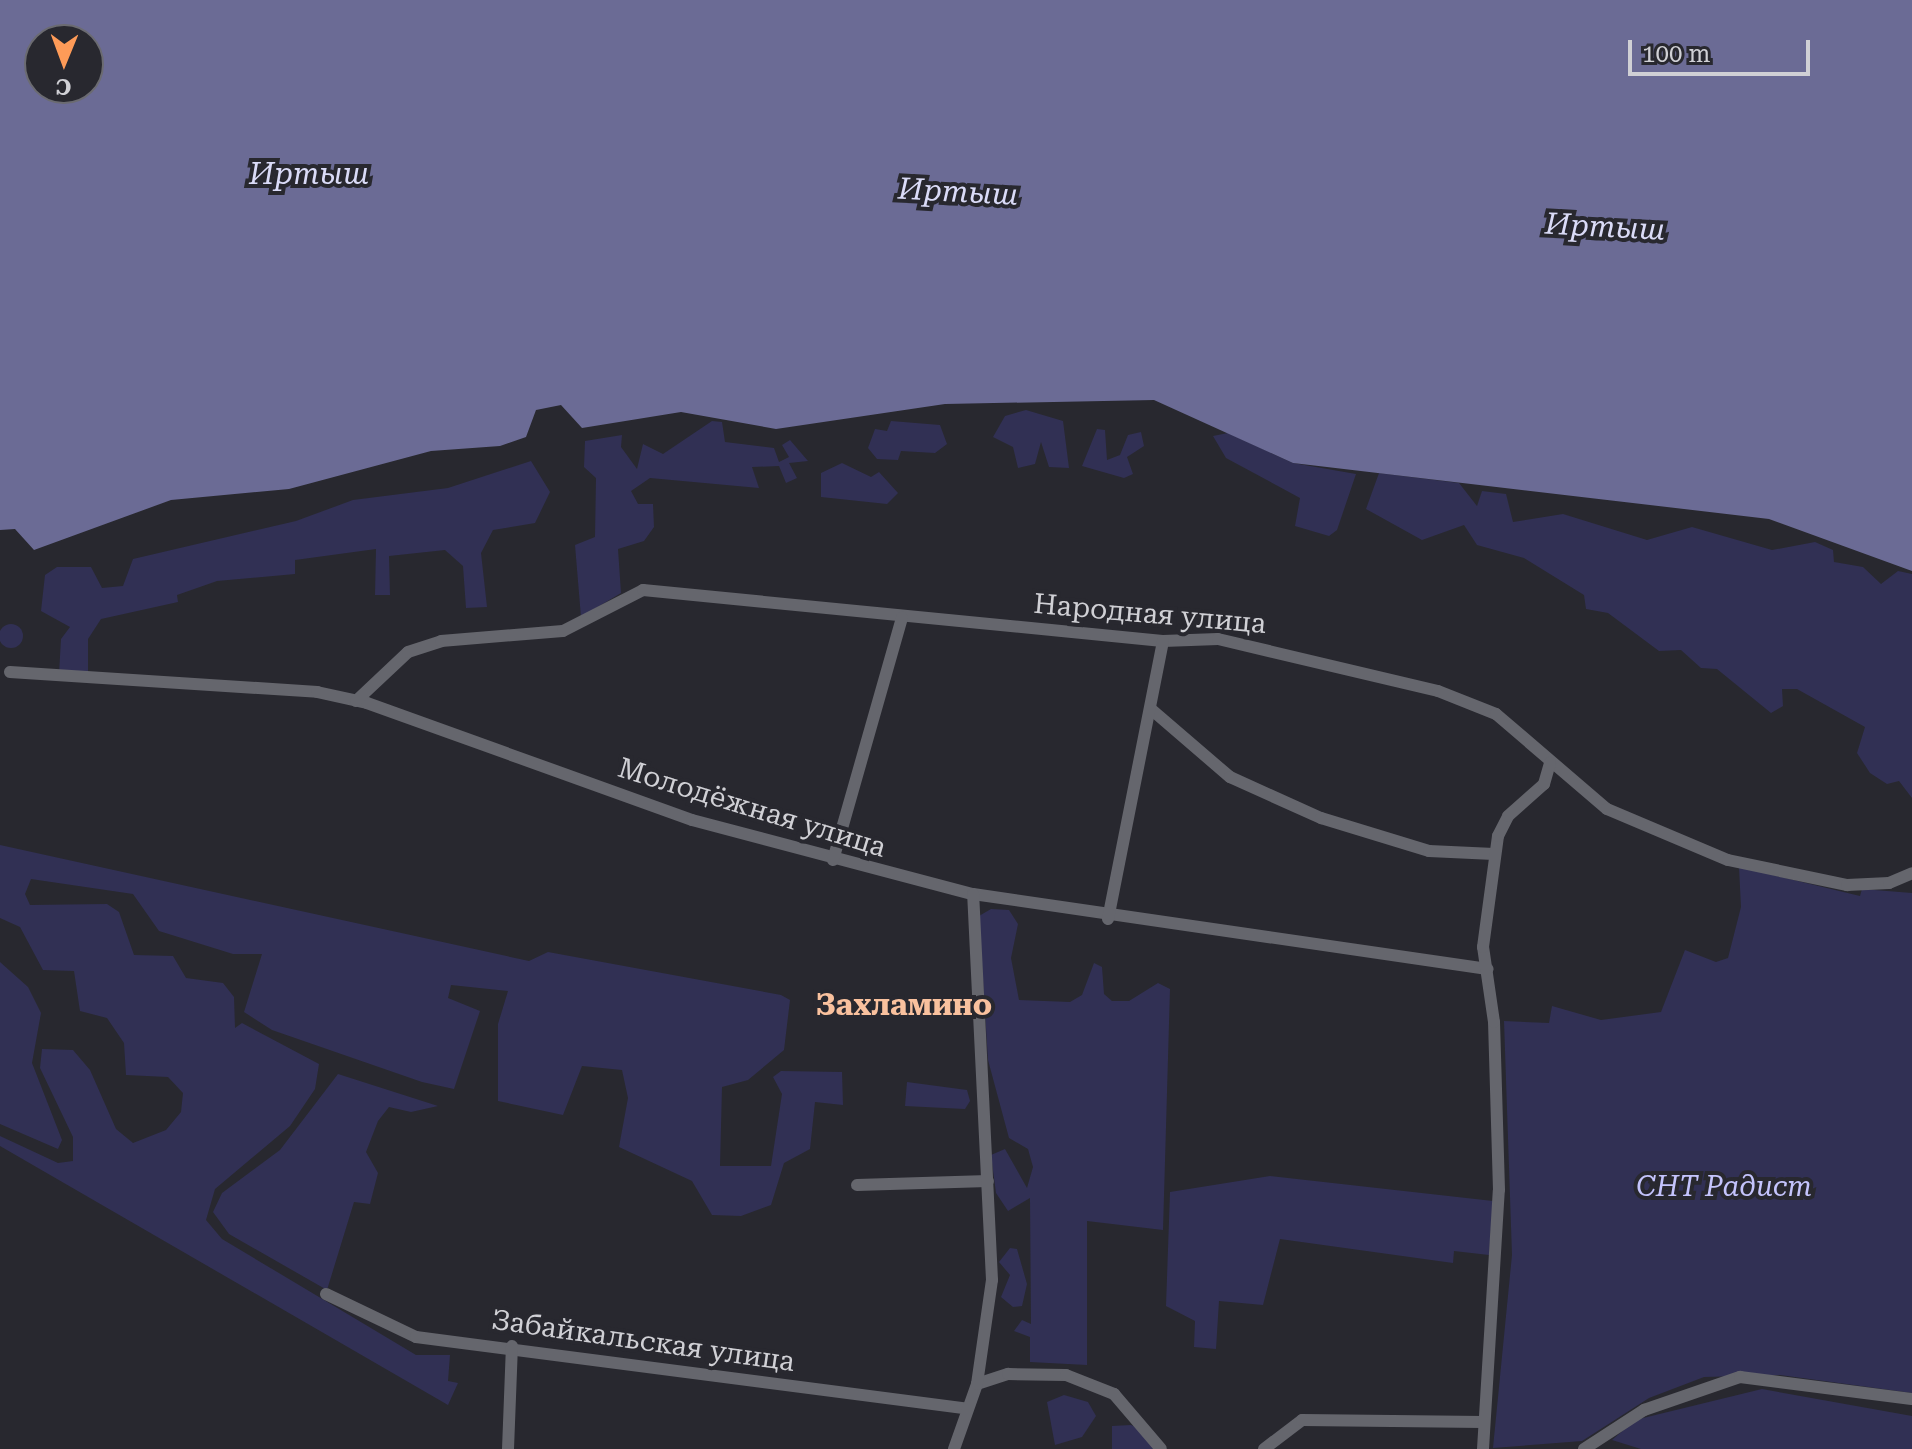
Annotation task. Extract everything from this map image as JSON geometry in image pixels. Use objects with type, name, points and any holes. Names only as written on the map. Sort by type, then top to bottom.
[{"type":"street","name":"Народная улица","points":[[356,701],[408,652],[441,641],[563,631],[643,590],[902,618],[1163,641],[1218,639],[1287,651],[1438,691],[1496,714],[1607,809],[1728,860],[1847,885],[1889,883],[1912,873]]},
{"type":"street","points":[[833,860],[902,618]]},
{"type":"street","points":[[1108,919],[1152,710],[1163,641]]},
{"type":"street","name":"Молодёжная улица","points":[[10,672],[356,701],[692,820],[833,860],[973,894],[1108,919],[1488,969]]},
{"type":"street","points":[[1152,710],[1230,777],[1321,818],[1429,851],[1494,854]]},
{"type":"street","points":[[1483,1449],[1499,1190],[1488,969],[1483,947],[1494,854],[1508,816],[1544,784],[1550,763]]},
{"type":"street","points":[[954,1449],[963,1408],[977,1384],[992,1280],[973,894]]},
{"type":"street","points":[[857,1185],[988,1181]]},
{"type":"street","name":"Забайкальская улица","points":[[326,1294],[416,1337],[512,1346],[963,1408]]},
{"type":"street","points":[[508,1449],[512,1346]]},
{"type":"street","points":[[977,1384],[1008,1374],[1066,1375],[1114,1394],[1161,1449]]},
{"type":"street","points":[[1584,1449],[1644,1410],[1740,1377],[1912,1399]]},
{"type":"street","points":[[1264,1449],[1302,1420],[1483,1422]]},
{"type":"green space","points":[[1026,410],[1063,421],[1069,468],[1049,467],[1041,442],[1035,464],[1018,468],[1013,447],[993,437],[1005,416]]},
{"type":"green space","points":[[712,421],[722,422],[725,442],[774,448],[779,462],[789,457],[782,445],[790,440],[808,461],[789,463],[797,478],[786,483],[779,466],[752,467],[759,488],[650,478],[631,491],[638,504],[653,504],[654,527],[644,541],[618,549],[621,593],[581,617],[575,545],[595,537],[596,478],[584,467],[585,441],[622,435],[621,447],[637,469],[643,444],[663,454]]},
{"type":"green space","points":[[891,421],[940,425],[947,444],[935,453],[901,451],[898,460],[877,459],[868,448],[875,429],[887,431]]},
{"type":"green space","points":[[1097,429],[1105,430],[1107,460],[1120,455],[1128,435],[1141,432],[1144,446],[1127,457],[1133,474],[1124,478],[1082,466]]},
{"type":"green space","points":[[1228,433],[1293,463],[1356,474],[1337,530],[1329,536],[1295,526],[1300,498],[1226,458],[1213,436]]},
{"type":"green space","points":[[531,461],[550,492],[535,523],[493,530],[481,553],[487,607],[466,608],[463,566],[445,550],[389,556],[390,595],[375,595],[376,549],[295,560],[295,574],[217,581],[177,595],[178,602],[101,619],[88,639],[88,676],[59,674],[61,639],[70,627],[41,611],[45,575],[57,567],[91,567],[102,588],[123,586],[133,559],[296,521],[353,500],[448,488]]},
{"type":"green space","points":[[842,463],[871,477],[879,472],[898,493],[887,504],[821,497],[821,473]]},
{"type":"green space","points":[[1379,473],[1459,483],[1477,506],[1482,491],[1506,494],[1513,522],[1563,514],[1647,540],[1692,527],[1772,550],[1815,542],[1833,550],[1834,562],[1863,567],[1881,584],[1898,571],[1912,574],[1912,798],[1899,781],[1887,784],[1870,773],[1857,753],[1865,727],[1797,689],[1782,689],[1783,706],[1771,713],[1717,669],[1701,668],[1681,650],[1659,651],[1608,613],[1586,609],[1584,595],[1524,558],[1477,545],[1464,525],[1422,540],[1366,509]]},
{"type":"green space","points":[[11,624],[19,628],[23,636],[19,644],[11,648],[3,644],[-1,636],[3,628]]},
{"type":"green space","points":[[0,845],[529,961],[548,952],[781,995],[790,1000],[784,1050],[748,1080],[722,1087],[720,1166],[771,1166],[782,1094],[773,1077],[781,1071],[842,1072],[843,1105],[815,1102],[810,1149],[784,1163],[771,1205],[741,1216],[712,1215],[692,1181],[619,1147],[628,1098],[622,1070],[582,1066],[563,1115],[498,1101],[498,1024],[508,991],[451,985],[448,998],[480,1011],[454,1089],[422,1082],[272,1030],[244,1012],[262,954],[233,954],[159,931],[133,894],[31,879],[25,894],[30,905],[107,904],[119,912],[134,955],[173,956],[186,978],[223,983],[234,997],[235,1028],[242,1023],[319,1064],[315,1089],[290,1126],[215,1189],[206,1220],[222,1239],[416,1355],[450,1355],[448,1381],[458,1383],[448,1405],[0,1146],[0,1136],[58,1163],[73,1161],[73,1137],[40,1068],[42,1049],[73,1050],[90,1070],[116,1129],[133,1143],[166,1130],[181,1112],[183,1093],[168,1077],[126,1075],[124,1043],[107,1018],[80,1011],[74,971],[43,970],[20,927],[0,918]]},
{"type":"green space","name":"СНТ Радист","points":[[1739,867],[1860,896],[1862,889],[1912,893],[1912,1393],[1780,1375],[1704,1377],[1649,1398],[1582,1441],[1493,1448],[1512,1255],[1504,1021],[1549,1023],[1552,1006],[1601,1020],[1661,1012],[1685,950],[1716,962],[1728,958],[1741,907]]},
{"type":"green space","points":[[991,909],[1009,910],[1018,924],[1011,958],[1019,1000],[1070,1002],[1082,995],[1094,963],[1102,967],[1104,994],[1112,1001],[1129,1001],[1158,983],[1170,989],[1163,1230],[1087,1221],[1087,1365],[1030,1362],[1030,1337],[1014,1331],[1022,1320],[1031,1324],[1030,1198],[1008,1211],[996,1193],[991,1155],[1005,1149],[1027,1188],[1033,1167],[1028,1149],[1009,1138],[988,1060],[979,916]]},
{"type":"green space","points":[[0,962],[28,987],[41,1013],[32,1063],[62,1140],[58,1149],[0,1124]]},
{"type":"green space","points":[[338,1074],[438,1106],[411,1112],[389,1107],[378,1121],[366,1152],[378,1173],[370,1204],[354,1202],[327,1290],[229,1234],[213,1212],[222,1193],[280,1150]]},
{"type":"green space","points":[[907,1082],[967,1090],[970,1101],[965,1109],[905,1106]]},
{"type":"green space","points":[[1270,1176],[1493,1201],[1489,1255],[1454,1251],[1453,1263],[1280,1239],[1263,1305],[1219,1301],[1216,1349],[1194,1347],[1195,1321],[1166,1306],[1170,1192]]},
{"type":"green space","points":[[1010,1248],[1017,1249],[1027,1284],[1022,1306],[1013,1307],[1001,1297],[1010,1275],[999,1262]]},
{"type":"green space","points":[[1762,1389],[1912,1416],[1912,1449],[1641,1449],[1612,1440],[1635,1420]]},
{"type":"green space","points":[[1064,1395],[1088,1402],[1096,1416],[1082,1437],[1055,1445],[1047,1402]]},
{"type":"green space","points":[[1131,1425],[1140,1429],[1155,1449],[1112,1449],[1112,1426]]},
{"type":"water","name":"Иртыш","points":[[0,0],[1912,0],[1912,571],[1769,519],[1293,463],[1154,400],[945,404],[776,429],[681,412],[582,428],[561,405],[536,410],[526,437],[500,446],[431,451],[289,489],[171,500],[34,550],[15,529],[0,530]]},
{"type":"district","name":"Захламино","points":[[904,1005]]}]
